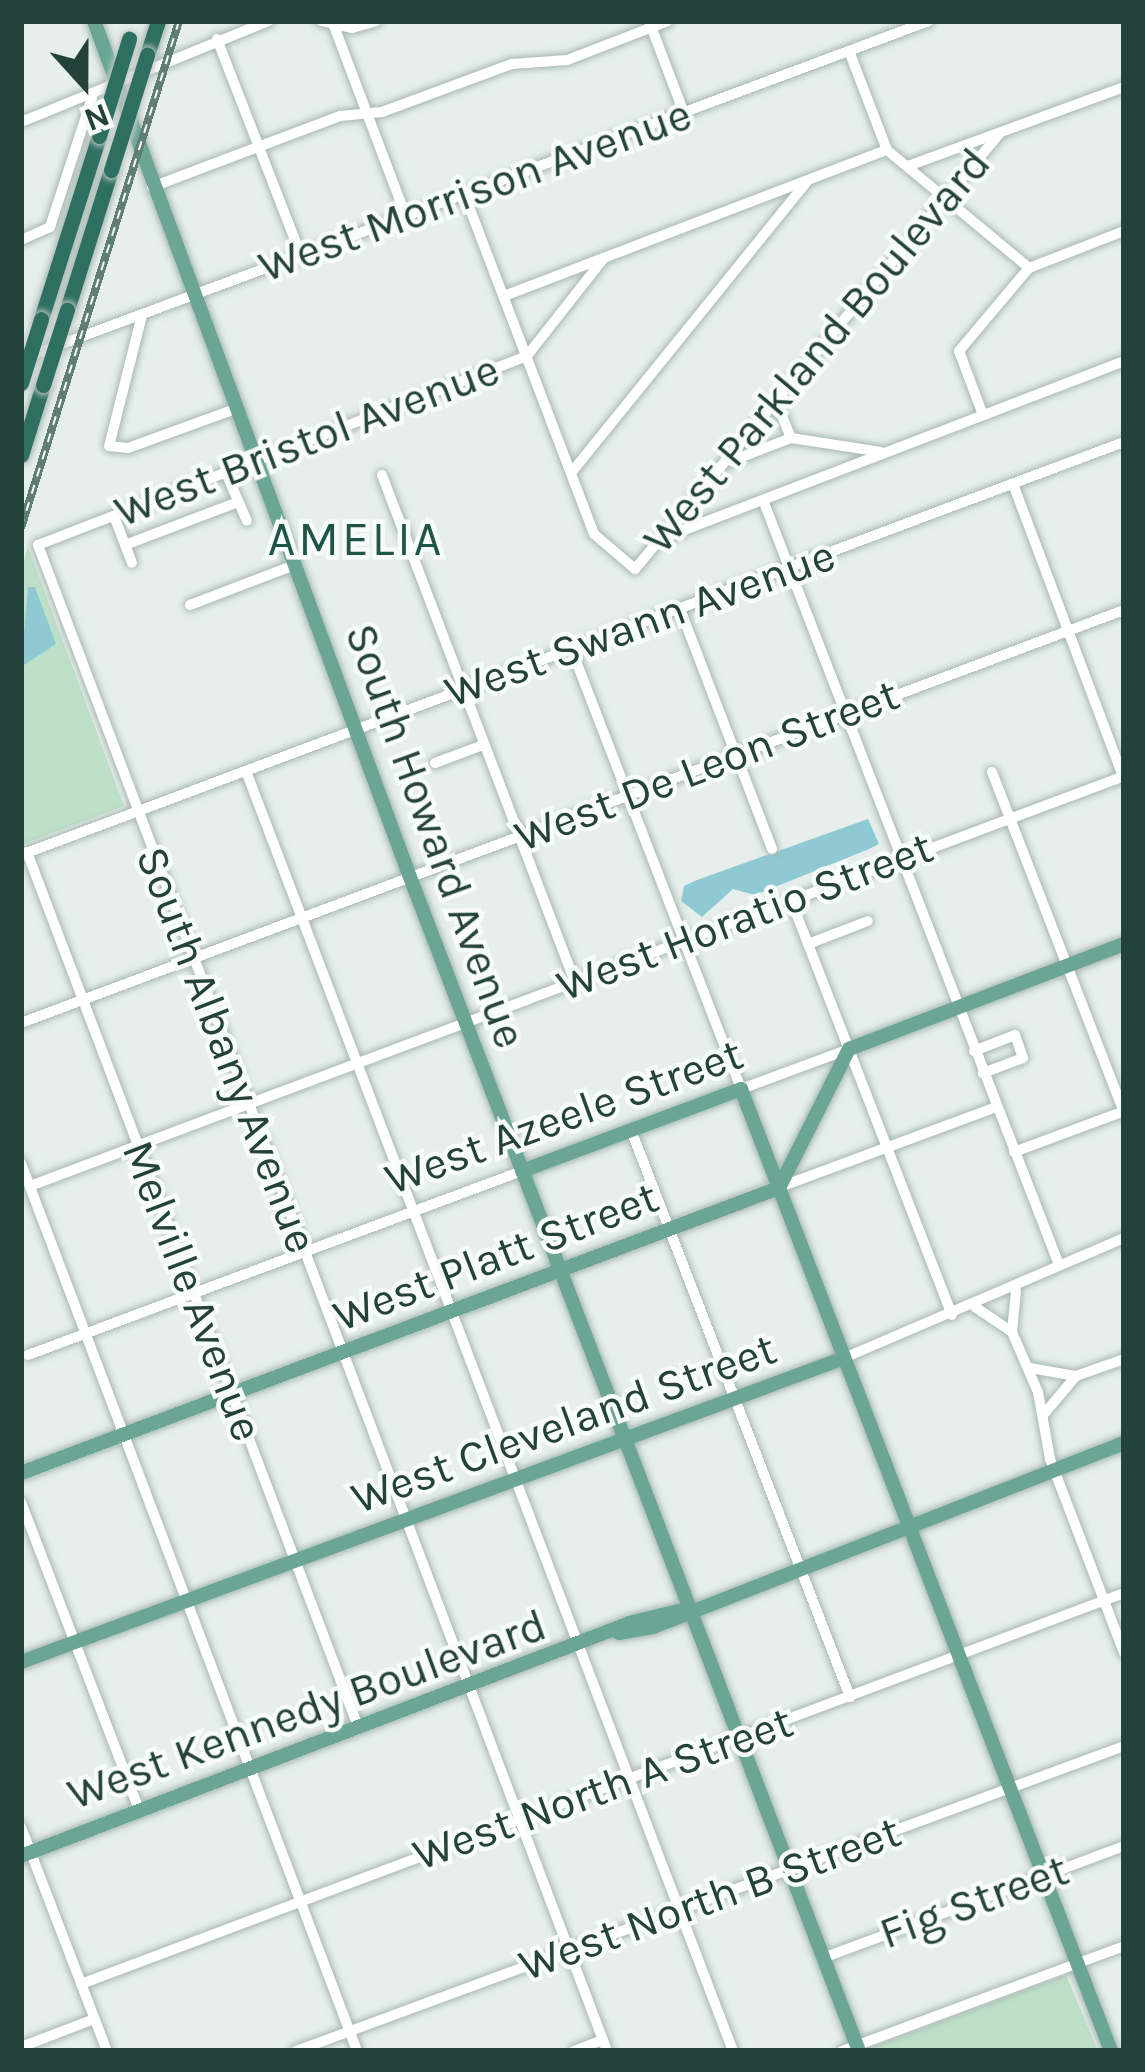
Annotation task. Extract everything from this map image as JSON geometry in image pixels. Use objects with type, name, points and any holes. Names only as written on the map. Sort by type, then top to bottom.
[{"type":"highway","points":[[21,383],[135,21]]},
{"type":"highway","points":[[21,455],[158,21]]},
{"type":"main road","name":"South Howard Avenue","points":[[94,21],[465,1024],[625,1439],[684,1609],[823,1958],[853,2049]]},
{"type":"main road","name":"West Azeele Street","points":[[849,1049],[1124,944]]},
{"type":"main road","points":[[779,1188],[849,1049]]},
{"type":"main road","name":"West Azeele Street","points":[[522,1171],[741,1090]]},
{"type":"main road","points":[[741,1090],[1110,2051]]},
{"type":"main road","name":"West Platt Street","points":[[21,1473],[779,1188]]},
{"type":"main road","name":"West Cleveland Street","points":[[21,1662],[844,1358]]},
{"type":"main road","name":"West Kennedy Boulevard","points":[[26,1854],[619,1633],[664,1610],[684,1609],[1124,1443]]},
{"type":"street","points":[[233,33],[245,21]]},
{"type":"street","points":[[21,122],[269,21]]},
{"type":"street","points":[[321,21],[334,26],[376,21]]},
{"type":"street","points":[[152,187],[257,147],[512,64],[567,59],[668,21]]},
{"type":"street","name":"West Morrison Avenue","points":[[21,359],[929,21]]},
{"type":"street","points":[[650,24],[684,113]]},
{"type":"street","points":[[334,26],[406,217]]},
{"type":"street","points":[[217,39],[301,256]]},
{"type":"street","points":[[850,51],[887,150],[1030,268]]},
{"type":"street","name":"West Parkland Boulevard","points":[[908,166],[1124,88]]},
{"type":"street","points":[[21,240],[50,227],[93,95]]},
{"type":"street","name":"West Parkland Boulevard","points":[[571,473],[594,534],[635,569],[1000,133]]},
{"type":"street","points":[[504,296],[887,150]]},
{"type":"street","points":[[571,473],[808,180]]},
{"type":"street","points":[[465,196],[571,473]]},
{"type":"street","points":[[983,415],[959,351],[1030,268],[1124,231]]},
{"type":"street","name":"West Bristol Avenue","points":[[38,545],[527,356],[604,258]]},
{"type":"street","points":[[142,315],[110,446],[128,448],[235,409]]},
{"type":"street","points":[[663,538],[1124,361]]},
{"type":"street","points":[[976,398],[1009,405]]},
{"type":"street","points":[[776,400],[791,438]]},
{"type":"street","points":[[728,462],[791,438],[884,453]]},
{"type":"street","name":"West Swann Avenue","points":[[24,854],[1124,442]]},
{"type":"street","points":[[226,473],[247,521]]},
{"type":"street","points":[[382,475],[575,982]]},
{"type":"street","points":[[1013,484],[1124,777]]},
{"type":"street","points":[[763,500],[1058,1262]]},
{"type":"street","points":[[125,545],[238,502]]},
{"type":"street","points":[[114,516],[132,563]]},
{"type":"street","name":"South Albany Avenue","points":[[38,545],[605,2046]]},
{"type":"street","points":[[190,605],[295,565]]},
{"type":"street","points":[[680,609],[772,849]]},
{"type":"street","name":"West De Leon Street","points":[[21,1023],[1124,610]]},
{"type":"street","points":[[572,648],[741,1090]]},
{"type":"street","points":[[435,763],[483,745]]},
{"type":"street","points":[[246,771],[733,2051]]},
{"type":"street","points":[[992,772],[1124,1112],[1014,1152]]},
{"type":"street","name":"West Horatio Street","points":[[30,1186],[1124,777]]},
{"type":"street","name":"Melville Avenue","points":[[24,854],[359,1730]]},
{"type":"street","points":[[791,900],[952,1315]]},
{"type":"street","points":[[808,944],[868,921]]},
{"type":"street","points":[[974,1051],[1015,1035],[1023,1058],[983,1073]]},
{"type":"street","name":"West Azeele Street","points":[[741,1090],[849,1049]]},
{"type":"street","name":"West Platt Street","points":[[779,1188],[996,1106]]},
{"type":"street","points":[[632,1130],[850,1696]]},
{"type":"street","points":[[21,1163],[356,2051]]},
{"type":"street","name":"West Azeele Street","points":[[28,1355],[522,1171]]},
{"type":"street","name":"West Cleveland Street","points":[[844,1358],[1016,1291],[1058,1262],[1124,1238]]},
{"type":"street","points":[[1012,1332],[1016,1291]]},
{"type":"street","points":[[974,1306],[1012,1332],[1030,1368],[1054,1470],[1124,1653]]},
{"type":"street","points":[[1030,1368],[1076,1376],[1124,1359]]},
{"type":"street","points":[[1043,1414],[1076,1376]]},
{"type":"street","points":[[21,1502],[140,1812]]},
{"type":"street","name":"West North A Street","points":[[81,1984],[1124,1593]]},
{"type":"street","name":"West North B Street","points":[[296,2051],[1124,1746]]},
{"type":"street","points":[[21,1827],[26,1854],[107,2051]]},
{"type":"street","name":"Fig Street","points":[[823,1958],[1124,1846]]},
{"type":"street","points":[[853,2049],[1124,1946]]},
{"type":"street","points":[[21,2047],[94,2019]]},
{"type":"street","points":[[1110,2051],[1124,2045]]},
{"type":"street","points":[[574,2051],[605,2046]]},
{"type":"green space","points":[[28,547],[124,806],[21,845],[21,570]]},
{"type":"green space","points":[[1066,1975],[1098,2051],[871,2049],[878,2045]]},
{"type":"water","points":[[28,587],[35,587],[56,644],[21,667]]},
{"type":"water","points":[[868,819],[879,844],[869,849],[755,895],[733,889],[702,917],[681,901],[684,886],[697,880]]},
{"type":"railway","points":[[21,528],[179,21]]},
{"type":"district","name":"AMELIA","points":[[356,540]]}]
